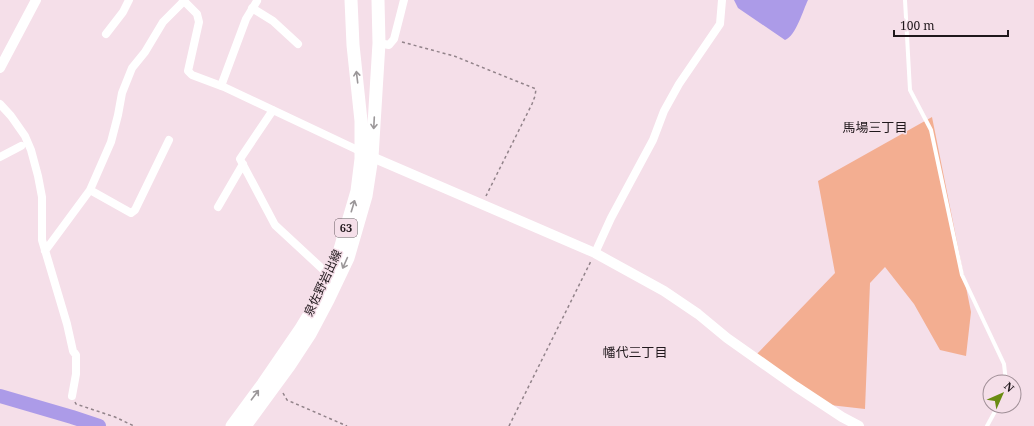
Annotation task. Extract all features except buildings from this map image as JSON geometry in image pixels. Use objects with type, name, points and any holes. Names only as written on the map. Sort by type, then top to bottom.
[{"type":"main road","name":"泉佐野岩出線","points":[[232,426],[300,330],[320,297],[338,256],[357,191],[366,154],[353,45],[351,0]]},
{"type":"main road","name":"泉佐野岩出線","points":[[245,426],[310,334],[348,258],[366,196],[366,154],[379,43],[378,0]]},
{"type":"street","points":[[0,68],[36,0]]},
{"type":"street","points":[[106,34],[123,12],[129,0]]},
{"type":"street","points":[[45,251],[90,190],[111,142],[122,93],[132,68],[145,52],[163,22],[183,0],[196,14],[199,22],[188,71],[192,75],[221,86],[366,154],[595,253],[664,291],[698,314],[727,338],[842,417],[858,426]]},
{"type":"street","points":[[379,43],[389,45],[394,39],[404,0]]},
{"type":"street","points":[[595,253],[611,218],[653,140],[664,111],[679,84],[720,24],[722,0]]},
{"type":"street","points":[[221,86],[246,19],[255,4],[298,44]]},
{"type":"street","points":[[0,104],[12,116],[25,136],[31,150],[38,176],[42,197],[42,240],[67,324],[73,351],[76,355],[76,374],[72,396]]},
{"type":"street","points":[[273,110],[240,159],[275,225],[329,275]]},
{"type":"street","points":[[90,190],[131,213],[135,210],[169,140]]},
{"type":"street","points":[[0,157],[21,146]]},
{"type":"street","points":[[218,207],[243,164]]},
{"type":"lane","points":[[906,0],[910,90],[932,130],[962,275],[1004,364],[1005,374]]},
{"type":"lane","points":[[987,426],[994,414]]},
{"type":"path","points":[[394,39],[454,56],[536,89],[532,104],[482,205]]},
{"type":"path","points":[[509,426],[595,253]]},
{"type":"path","points":[[276,383],[287,400],[347,426]]},
{"type":"path","points":[[72,396],[76,404],[115,417],[134,426]]},
{"type":"shaded area","points":[[734,0],[808,0],[796,28],[789,38],[785,40],[738,8]]},
{"type":"shaded area","points":[[932,117],[971,312],[966,356],[940,350],[914,304],[885,267],[870,283],[865,409],[821,404],[754,357],[835,273],[818,181]]},
{"type":"waterway","points":[[0,396],[99,426]]},
{"type":"district","name":"馬場三丁目","points":[[875,127]]},
{"type":"district","name":"幡代三丁目","points":[[635,352]]}]
